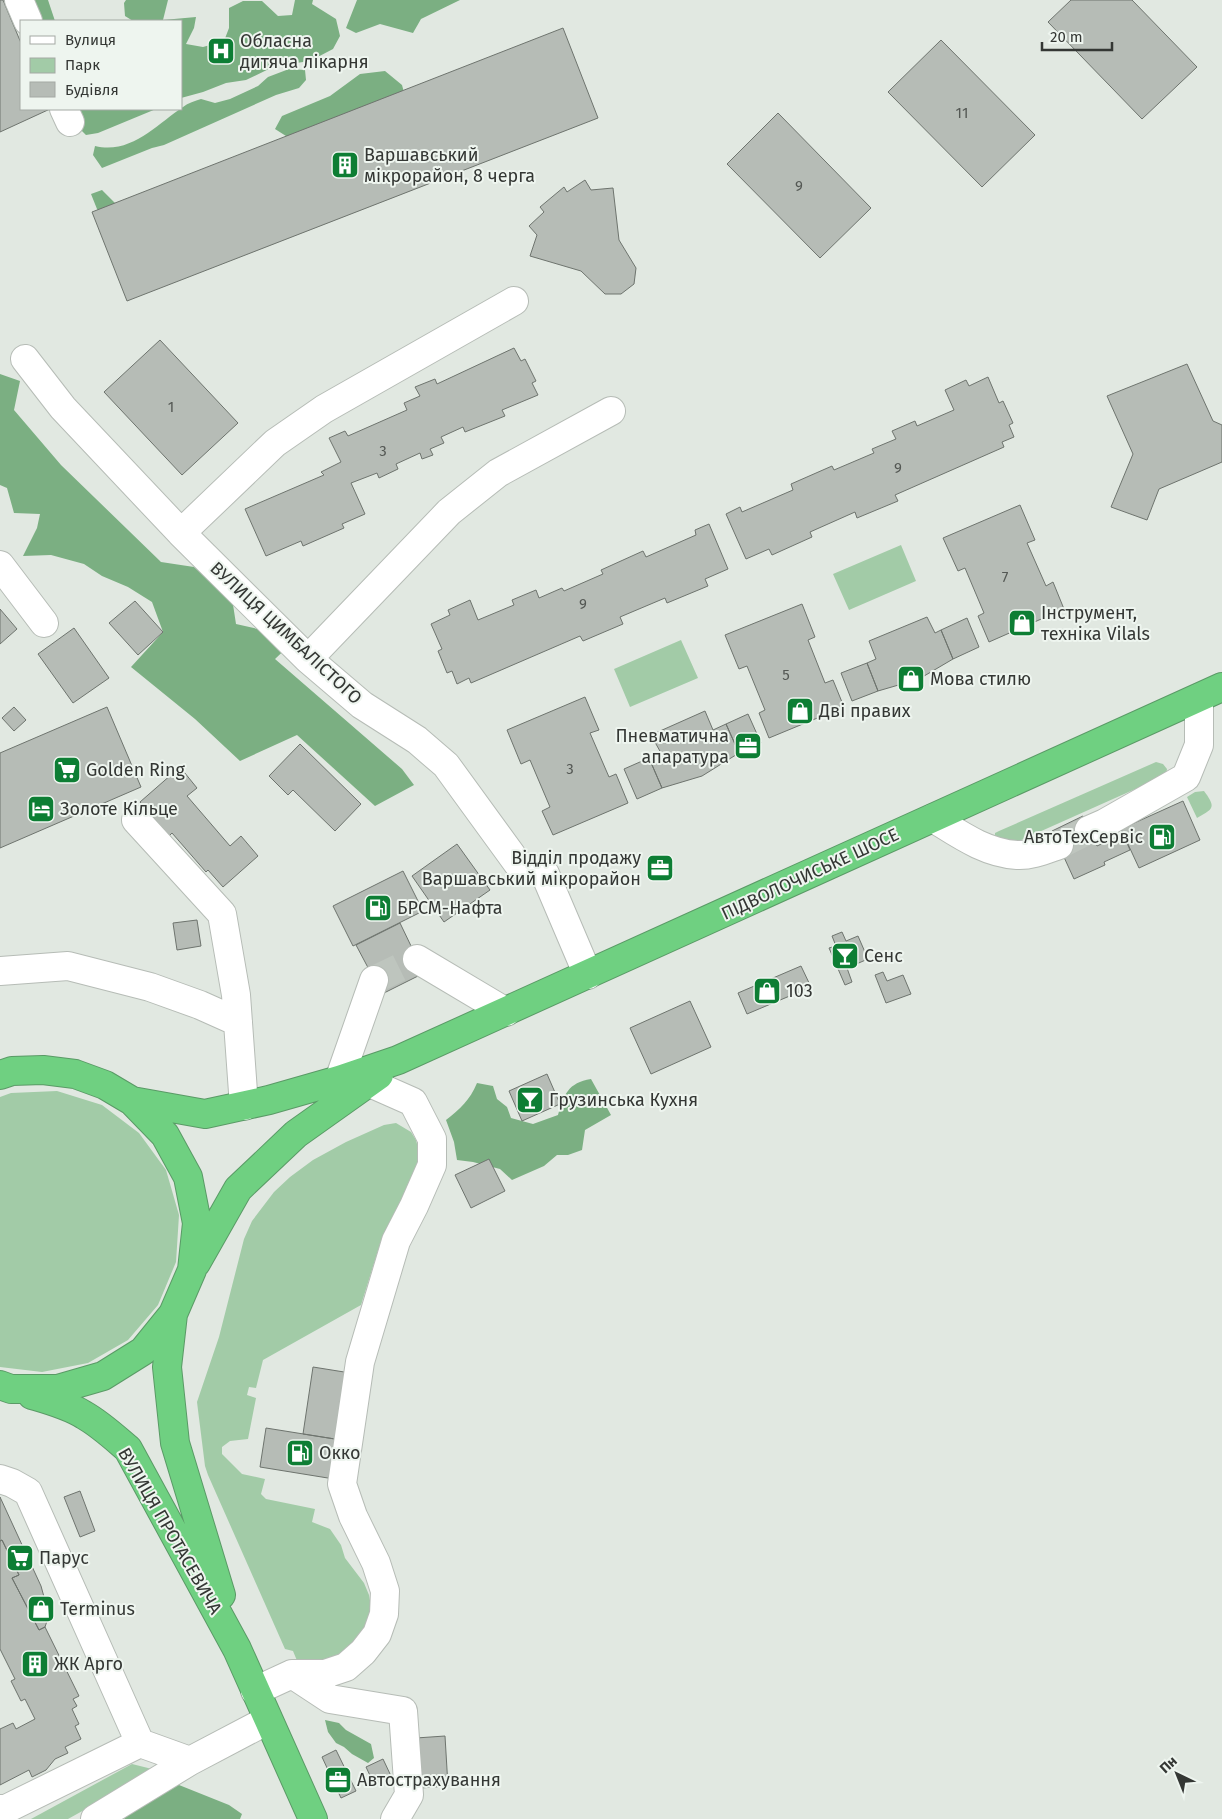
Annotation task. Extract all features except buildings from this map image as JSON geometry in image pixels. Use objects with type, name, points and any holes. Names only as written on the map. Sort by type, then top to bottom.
[{"type":"highway","name":"ПІДВОЛОЧИСЬКЕ ШОСЕ","points":[[132,1101],[205,1114],[269,1100],[339,1080],[398,1060],[1210,692]]},
{"type":"highway","name":"ПІДВОЛОЧИСЬКЕ ШОСЕ","points":[[192,1270],[238,1189],[296,1134],[370,1083],[398,1060]]},
{"type":"highway","points":[[4,1072],[43,1070],[75,1074],[105,1085],[132,1101],[166,1135],[188,1177],[197,1223],[192,1270],[173,1314],[143,1351],[103,1376],[58,1390],[5,1387]]},
{"type":"highway","name":"ВУЛИЦЯ ПРОТАСЕВИЧА","points":[[173,1314],[167,1368],[176,1443],[237,1649]]},
{"type":"highway","name":"ВУЛИЦЯ ПРОТАСЕВИЧА","points":[[5,1387],[51,1400],[83,1414],[128,1449],[237,1649],[313,1819]]},
{"type":"lane","points":[[19,0],[28,20]]},
{"type":"lane","points":[[181,533],[282,438],[324,409],[514,301]]},
{"type":"lane","name":"ВУЛИЦЯ ЦИМБАЛІСТОГО","points":[[25,359],[63,408],[181,533],[308,658],[362,705],[417,740],[446,765],[518,864],[545,874],[588,975]]},
{"type":"lane","points":[[308,658],[449,512],[498,473],[611,411]]},
{"type":"lane","points":[[0,565],[44,623]]},
{"type":"lane","points":[[1089,830],[1105,823],[1186,777],[1199,745],[1210,692]]},
{"type":"lane","points":[[933,818],[980,847],[1018,856],[1059,846]]},
{"type":"lane","points":[[136,820],[222,914],[236,995],[244,1106]]},
{"type":"lane","points":[[417,959],[506,1012]]},
{"type":"lane","points":[[0,971],[68,966],[150,987],[200,1005],[238,1022]]},
{"type":"lane","points":[[339,1080],[374,980]]},
{"type":"lane","points":[[255,1691],[292,1674],[325,1674],[346,1667],[363,1652],[377,1634],[384,1614],[385,1590],[376,1563],[353,1516],[342,1484],[360,1362],[396,1241],[432,1165],[432,1139],[413,1102],[370,1083]]},
{"type":"lane","points":[[0,1479],[28,1492],[140,1743],[190,1762]]},
{"type":"lane","points":[[292,1674],[330,1699],[403,1711],[409,1795],[395,1819]]},
{"type":"lane","points":[[95,1819],[190,1762],[268,1720]]},
{"type":"lane","points":[[0,1809],[6,1810],[140,1743]]},
{"type":"green space","points":[[19,0],[48,0],[55,20],[21,20]]},
{"type":"green space","points":[[126,0],[168,0],[163,20],[131,20],[125,16],[124,3]]},
{"type":"green space","points":[[295,0],[313,0],[312,4],[336,19],[340,36],[333,49],[310,61],[275,66],[246,80],[226,83],[182,98],[182,20],[163,20],[196,17],[194,28],[186,44],[203,47],[224,41],[229,28],[229,8],[243,1],[262,1],[278,16],[292,15]]},
{"type":"green space","points":[[357,0],[460,0],[421,19],[413,33],[380,24],[356,33],[346,28]]},
{"type":"green space","points":[[289,69],[305,70],[306,80],[299,88],[276,95],[164,145],[102,168],[93,155],[95,146],[108,148],[132,142],[182,110],[189,103],[201,99],[215,103],[230,99],[258,86],[268,77]]},
{"type":"green space","points":[[385,71],[402,85],[406,100],[318,136],[286,136],[275,129],[282,116],[330,96],[360,74]]},
{"type":"green space","points":[[67,110],[154,110],[98,133],[86,135],[75,124]]},
{"type":"green space","points":[[102,190],[116,204],[109,223],[97,209],[91,194]]},
{"type":"green space","points":[[0,374],[20,381],[14,410],[61,465],[161,562],[194,567],[232,598],[236,624],[297,638],[275,659],[402,769],[414,785],[375,806],[297,735],[240,761],[195,719],[131,667],[163,632],[152,602],[128,587],[102,576],[84,564],[51,555],[23,556],[37,528],[40,514],[14,513],[7,488],[0,485]]},
{"type":"green space","points":[[901,545],[916,581],[849,610],[833,574]]},
{"type":"green space","points":[[681,640],[698,678],[630,707],[614,669]]},
{"type":"green space","points":[[1156,762],[1163,764],[1167,769],[1166,775],[1019,841],[998,839],[995,836],[995,833],[999,831]]},
{"type":"green space","points":[[1204,791],[1212,804],[1210,810],[1197,818],[1187,797],[1195,792]]},
{"type":"green space","points":[[591,1079],[611,1115],[585,1130],[582,1150],[568,1155],[557,1155],[544,1166],[512,1180],[500,1169],[457,1160],[454,1142],[446,1120],[464,1104],[477,1083],[493,1086],[497,1099],[507,1107],[511,1118],[533,1124],[558,1115],[562,1101],[568,1091],[577,1083]]},
{"type":"green space","points":[[57,1091],[102,1105],[139,1133],[166,1170],[179,1215],[176,1262],[158,1305],[128,1340],[88,1363],[42,1372],[0,1367],[0,1097],[11,1093]]},
{"type":"green space","points":[[396,1123],[411,1132],[416,1140],[421,1160],[406,1195],[381,1241],[361,1305],[263,1360],[256,1388],[249,1387],[247,1395],[256,1398],[248,1439],[230,1441],[222,1447],[222,1454],[242,1474],[265,1479],[261,1494],[266,1499],[315,1509],[312,1522],[330,1529],[341,1545],[345,1558],[364,1583],[369,1595],[371,1606],[370,1619],[366,1632],[335,1660],[298,1663],[293,1651],[285,1649],[208,1475],[205,1466],[197,1402],[219,1337],[244,1239],[252,1221],[274,1192],[313,1160],[346,1142],[384,1125]]},
{"type":"green space","points":[[325,1720],[339,1723],[346,1730],[371,1744],[374,1758],[368,1763],[336,1743],[328,1732]]},
{"type":"green space","points":[[132,1764],[156,1770],[68,1819],[31,1819]]},
{"type":"green space","points":[[174,1783],[229,1805],[242,1814],[240,1819],[124,1819],[128,1814]]},
{"type":"tunnel","points":[[1059,845],[1089,830]]},
{"type":"tunnel","points":[[374,980],[417,959]]},
{"type":"place","name":"Обласна дитяча лікарня","points":[[221,51]]},
{"type":"place","name":"Варшавський мікрорайон, 8 черга","points":[[345,165]]},
{"type":"place","name":"Інструмент, техніка Vilals","points":[[1022,623]]},
{"type":"place","name":"Мова стилю","points":[[911,679]]},
{"type":"place","name":"Дві правих","points":[[800,711]]},
{"type":"place","name":"Пневматична апаратура","points":[[748,746]]},
{"type":"place","name":"Golden Ring","points":[[67,770]]},
{"type":"place","name":"Золоте Кільце","points":[[41,809]]},
{"type":"place","name":"АвтоТехСервіс","points":[[1162,837]]},
{"type":"place","name":"Відділ продажу Варшавський мікрорайон","points":[[660,868]]},
{"type":"place","name":"БРСМ-Нафта","points":[[378,908]]},
{"type":"place","name":"Сенс","points":[[845,956]]},
{"type":"place","name":"103","points":[[767,991]]},
{"type":"place","name":"Грузинська Кухня","points":[[530,1100]]},
{"type":"place","name":"Окко","points":[[300,1453]]},
{"type":"place","name":"Парус","points":[[20,1558]]},
{"type":"place","name":"Terminus","points":[[41,1609]]},
{"type":"place","name":"ЖК Арго","points":[[35,1664]]},
{"type":"place","name":"Автострахування","points":[[338,1780]]}]
